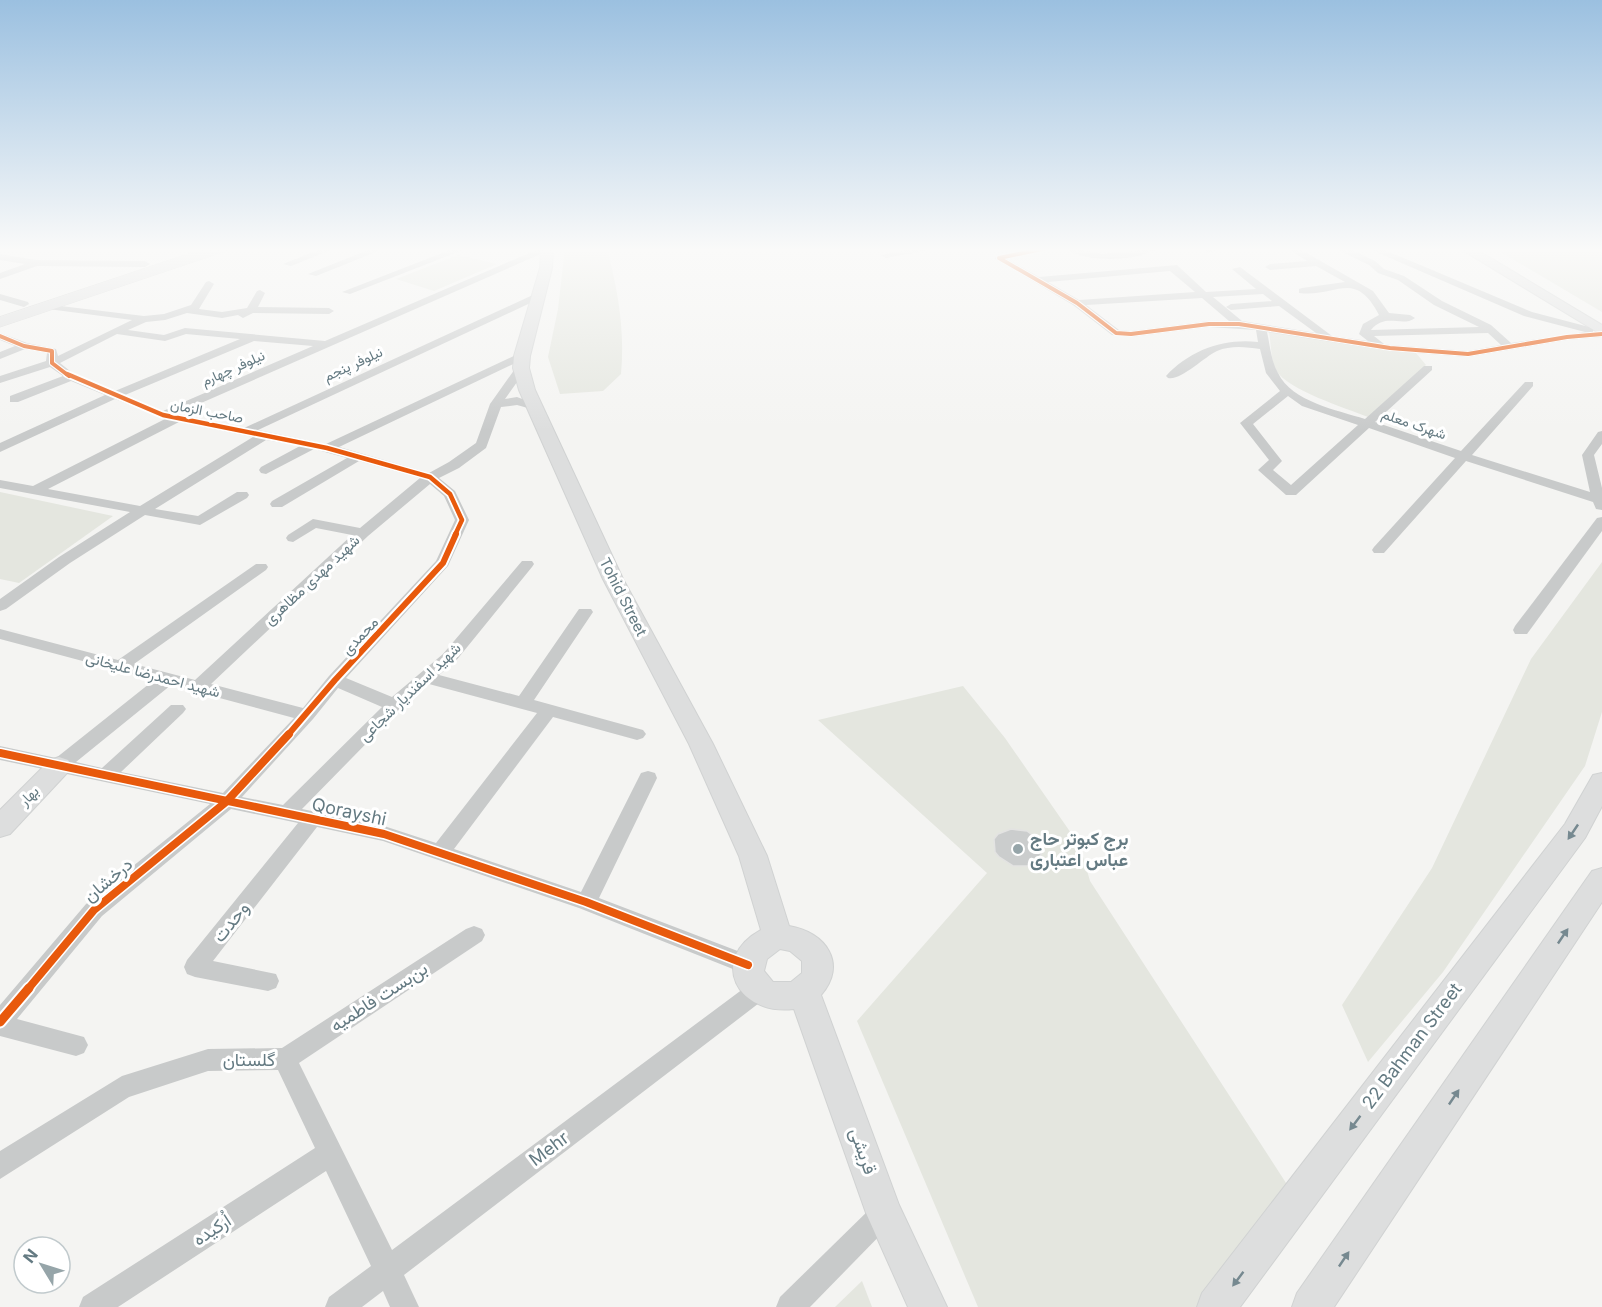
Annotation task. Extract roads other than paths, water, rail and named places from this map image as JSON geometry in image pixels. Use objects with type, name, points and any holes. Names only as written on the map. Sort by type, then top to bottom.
[{"type":"main road","points":[[0,322],[39,309]]},
{"type":"main road","points":[[521,362],[535,309]]},
{"type":"main road","points":[[1563,309],[1602,333]]},
{"type":"main road","points":[[1582,309],[1602,321]]},
{"type":"main road","name":"Tohid Street","points":[[521,362],[527,390],[613,579],[701,744],[753,856],[778,936]]},
{"type":"main road","name":"بهار","points":[[0,827],[59,766]]},
{"type":"main road","name":"22 Bahman Street","points":[[1216,1307],[1575,831],[1601,785]]},
{"type":"main road","points":[[1311,1307],[1602,879]]},
{"type":"main road","points":[[778,936],[794,937],[807,943],[816,954],[819,968],[815,981],[804,992],[789,998],[773,997],[753,977],[753,952],[763,942],[778,936]]},
{"type":"main road","name":"قریشی","points":[[804,992],[884,1213],[928,1307]]},
{"type":"street","points":[[70,309],[144,319],[165,317],[189,309]]},
{"type":"street","name":"نیلوفر چهارم","points":[[163,415],[407,309]]},
{"type":"street","name":"نیلوفر پنجم","points":[[246,431],[510,309]]},
{"type":"street","points":[[1085,309],[1116,333],[1131,334],[1209,324],[1239,324],[1390,348],[1468,354],[1602,333]]},
{"type":"street","points":[[1221,309],[1239,324]]},
{"type":"street","points":[[1289,309],[1329,338]]},
{"type":"street","points":[[1382,309],[1385,316]]},
{"type":"street","points":[[1452,309],[1491,330],[1510,348]]},
{"type":"street","points":[[1516,309],[1602,333]]},
{"type":"street","points":[[186,310],[222,315],[251,310],[294,312],[329,310]]},
{"type":"street","points":[[232,320],[251,310]]},
{"type":"street","points":[[269,324],[294,312]]},
{"type":"street","points":[[1364,334],[1367,326],[1385,316],[1410,318]]},
{"type":"street","points":[[0,380],[52,363],[144,319]]},
{"type":"street","name":"شهرک معلم","points":[[1261,329],[1272,377],[1286,392],[1306,403],[1601,502]]},
{"type":"street","points":[[1364,334],[1395,331],[1491,330]]},
{"type":"street","points":[[116,331],[165,338],[184,331],[325,344]]},
{"type":"street","points":[[1364,334],[1390,348]]},
{"type":"street","name":"صاحب الزمان","points":[[0,336],[24,346],[52,351],[52,363],[71,377],[163,415],[327,448],[355,458],[430,477]]},
{"type":"street","points":[[0,448],[113,395],[253,337]]},
{"type":"street","points":[[1172,376],[1218,345],[1239,342],[1264,346]]},
{"type":"street","points":[[0,356],[24,346]]},
{"type":"street","points":[[327,448],[521,362]]},
{"type":"street","name":"شهید مهدی مظاهری","points":[[196,687],[363,533],[430,477],[454,465],[482,445],[496,404],[521,362]]},
{"type":"street","points":[[1286,392],[1246,423],[1276,461],[1265,470],[1291,492],[1428,368]]},
{"type":"street","points":[[14,399],[71,377]]},
{"type":"street","points":[[1379,549],[1529,384]]},
{"type":"street","points":[[496,404],[517,401],[535,406]]},
{"type":"street","points":[[33,491],[177,418]]},
{"type":"street","points":[[0,606],[8,592],[266,435]]},
{"type":"street","points":[[1601,502],[1591,474],[1588,455],[1602,435]]},
{"type":"street","points":[[266,470],[312,445]]},
{"type":"street","points":[[277,504],[355,458]]},
{"type":"street","name":"محمدی","points":[[226,802],[443,563],[462,520],[450,494],[430,477]]},
{"type":"street","points":[[0,484],[138,512],[200,521],[242,495]]},
{"type":"street","points":[[1521,630],[1602,521]]},
{"type":"street","points":[[292,538],[313,523],[363,533]]},
{"type":"street","name":"شهید اسفندیار شجاعی","points":[[286,814],[394,705],[449,658],[526,564]]},
{"type":"street","points":[[120,666],[261,567]]},
{"type":"street","points":[[523,703],[585,612]]},
{"type":"street","name":"شهید احمدرضا علیخانی","points":[[0,634],[307,715]]},
{"type":"street","points":[[425,677],[637,734]]},
{"type":"street","points":[[59,766],[168,678]]},
{"type":"street","points":[[335,680],[394,705]]},
{"type":"street","points":[[105,776],[177,709]]},
{"type":"street","points":[[440,853],[550,709]]},
{"type":"street","name":"Qorayshi","points":[[0,753],[384,834],[586,902],[753,977]]},
{"type":"street","points":[[586,902],[648,778]]},
{"type":"street","name":"درخشان","points":[[0,1024],[94,910],[226,802]]},
{"type":"street","name":"وحدت","points":[[268,981],[195,967],[313,819]]},
{"type":"street","name":"بن‌بست فاطمیه","points":[[285,1059],[474,935]]},
{"type":"street","name":"Mehr","points":[[339,1307],[753,977]]},
{"type":"street","points":[[0,1024],[76,1045]]},
{"type":"street","name":"گلستان","points":[[0,1166],[122,1088],[208,1060],[285,1059],[405,1307]]},
{"type":"street","name":"اُرکیده","points":[[93,1307],[330,1153]]},
{"type":"street","points":[[790,1307],[884,1213]]},
{"type":"place","name":"برج کبوتر حاج عباس اعتباری","points":[[1018,849]]}]
